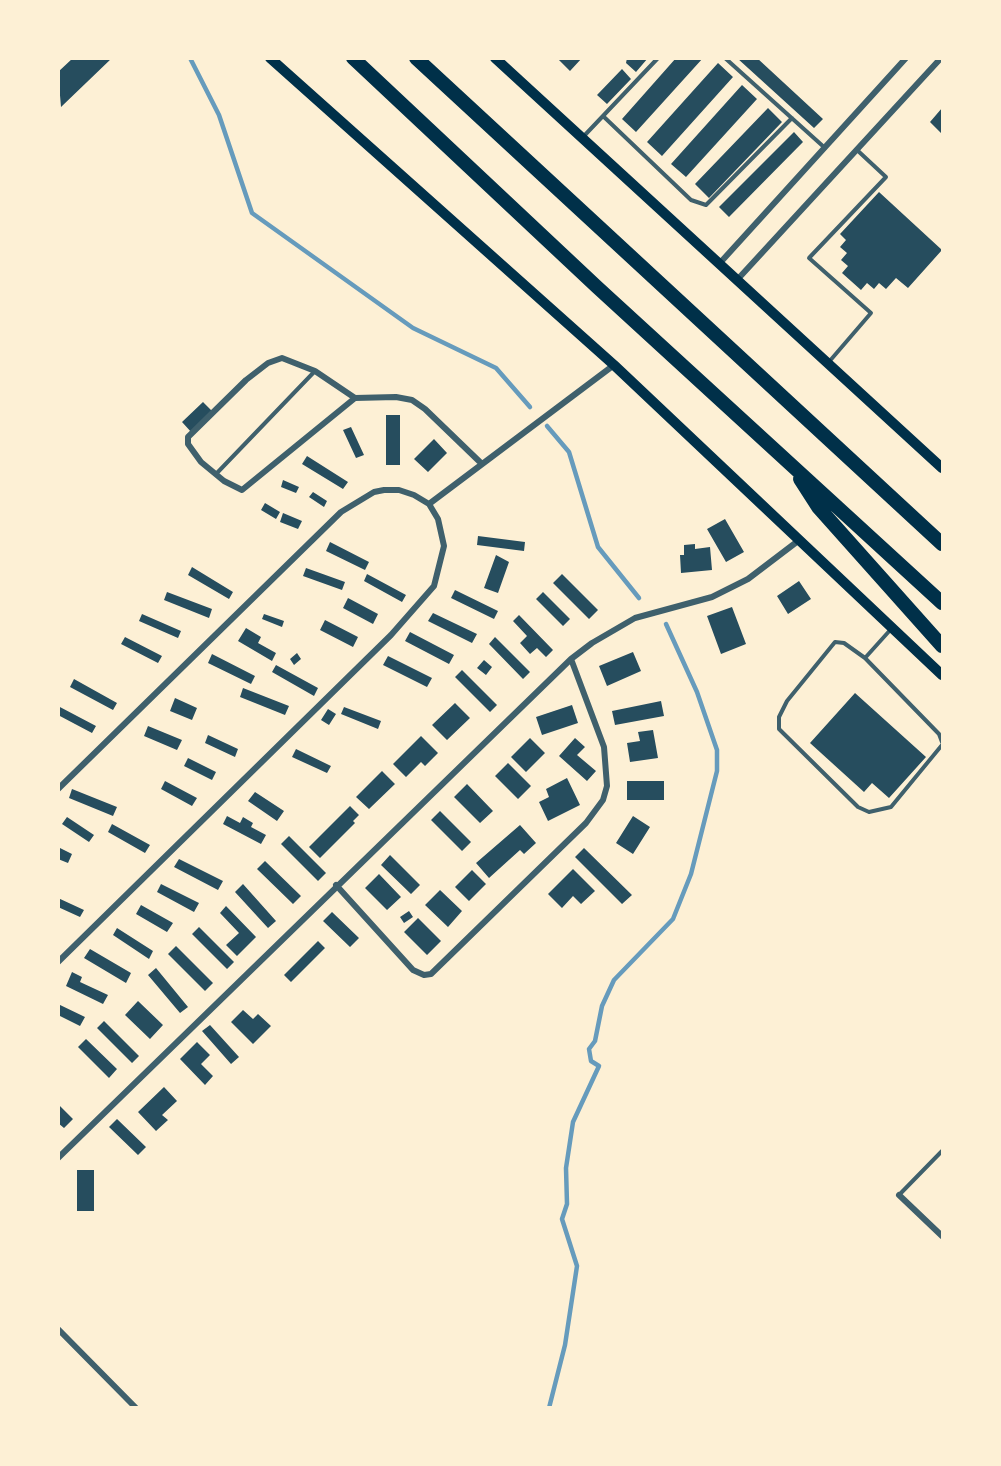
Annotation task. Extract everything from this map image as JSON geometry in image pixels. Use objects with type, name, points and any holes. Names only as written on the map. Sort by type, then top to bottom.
[{"type":"highway","points":[[353,58],[597,287],[942,603]]},
{"type":"highway","points":[[416,58],[942,544]]},
{"type":"highway","points":[[789,463],[818,507],[942,646]]},
{"type":"main road","points":[[270,58],[614,365],[942,675]]},
{"type":"main road","points":[[495,58],[942,468]]},
{"type":"street","points":[[719,264],[906,58]]},
{"type":"street","points":[[736,281],[941,58]]},
{"type":"street","points":[[355,398],[246,489],[233,487],[216,474],[192,450],[188,437],[246,380],[268,363],[282,358],[315,371],[355,398],[412,400],[482,464]]},
{"type":"street","points":[[429,504],[614,365]]},
{"type":"street","points":[[58,789],[341,512],[374,492],[384,490],[399,490],[429,504],[438,519],[444,546],[435,586],[391,635],[58,962]]},
{"type":"street","points":[[58,1158],[571,658],[635,618],[712,597],[748,579],[798,541]]},
{"type":"street","points":[[336,885],[413,970],[424,975],[431,974],[536,873],[586,823],[603,800],[607,786],[604,747],[571,658]]},
{"type":"street","points":[[899,1195],[942,1236]]},
{"type":"street","points":[[58,1329],[135,1407]]},
{"type":"lane","points":[[582,138],[658,58]]},
{"type":"lane","points":[[725,58],[825,148]]},
{"type":"lane","points":[[603,116],[691,200],[706,205],[792,118]]},
{"type":"lane","points":[[828,364],[871,314],[809,258],[886,177],[857,150]]},
{"type":"lane","points":[[216,474],[315,371]]},
{"type":"lane","points":[[865,658],[892,628]]},
{"type":"lane","points":[[835,642],[844,643],[865,658],[939,734],[942,744],[891,807],[869,812],[858,807],[779,729],[779,717],[787,702],[835,642]]},
{"type":"lane","points":[[899,1195],[942,1151]]},
{"type":"building","points":[[73,58],[112,58],[61,107],[58,72]]},
{"type":"building","points":[[557,58],[582,58],[570,71]]},
{"type":"building","points":[[627,58],[648,58],[636,72],[626,63]]},
{"type":"building","points":[[676,58],[703,58],[636,132],[622,119]]},
{"type":"building","points":[[737,58],[757,58],[823,119],[814,128]]},
{"type":"building","points":[[718,63],[733,77],[662,156],[647,142]]},
{"type":"building","points":[[622,69],[631,79],[607,104],[597,95]]},
{"type":"building","points":[[742,85],[757,99],[686,177],[671,164]]},
{"type":"building","points":[[768,108],[782,122],[709,198],[695,184]]},
{"type":"building","points":[[942,108],[942,134],[930,122]]},
{"type":"building","points":[[794,132],[803,142],[729,217],[719,207]]},
{"type":"building","points":[[879,192],[942,250],[908,288],[896,278],[886,289],[879,283],[874,289],[867,283],[861,290],[842,273],[848,266],[841,260],[847,253],[840,247],[846,240],[840,234]]},
{"type":"building","points":[[203,402],[213,412],[192,433],[182,422]]},
{"type":"building","points":[[386,415],[400,415],[400,465],[386,465]]},
{"type":"building","points":[[351,427],[364,455],[356,458],[343,430]]},
{"type":"building","points":[[434,439],[447,453],[428,472],[414,459]]},
{"type":"building","points":[[307,456],[348,482],[343,489],[302,464]]},
{"type":"building","points":[[283,480],[299,487],[296,493],[281,487]]},
{"type":"building","points":[[313,492],[327,501],[324,507],[309,497]]},
{"type":"building","points":[[265,503],[280,512],[276,519],[261,510]]},
{"type":"building","points":[[283,513],[302,521],[298,529],[280,522]]},
{"type":"building","points":[[725,519],[744,552],[726,562],[707,529]]},
{"type":"building","points":[[478,536],[525,542],[524,551],[477,545]]},
{"type":"building","points":[[330,542],[369,562],[365,570],[326,551]]},
{"type":"building","points":[[695,544],[695,549],[710,547],[712,570],[681,573],[680,555],[684,555],[684,545]]},
{"type":"building","points":[[496,555],[509,562],[498,593],[484,588]]},
{"type":"building","points":[[192,567],[233,592],[229,599],[188,575]]},
{"type":"building","points":[[306,568],[345,582],[342,590],[303,576]]},
{"type":"building","points":[[367,574],[406,595],[402,602],[364,581]]},
{"type":"building","points":[[562,574],[598,610],[589,619],[553,583]]},
{"type":"building","points":[[799,581],[811,599],[788,614],[777,596]]},
{"type":"building","points":[[455,590],[498,611],[494,619],[451,598]]},
{"type":"building","points":[[167,592],[212,609],[209,618],[164,600]]},
{"type":"building","points":[[543,592],[570,619],[563,626],[536,599]]},
{"type":"building","points":[[348,598],[378,614],[373,624],[343,608]]},
{"type":"building","points":[[732,607],[746,644],[721,654],[707,616]]},
{"type":"building","points":[[433,613],[477,634],[472,643],[428,621]]},
{"type":"building","points":[[142,614],[181,631],[178,638],[139,621]]},
{"type":"building","points":[[264,614],[284,621],[282,627],[262,619]]},
{"type":"building","points":[[519,615],[553,650],[546,657],[537,648],[530,654],[520,643],[527,636],[513,621]]},
{"type":"building","points":[[325,620],[358,637],[353,647],[320,630]]},
{"type":"building","points":[[246,628],[261,637],[258,643],[276,653],[272,661],[238,641]]},
{"type":"building","points":[[410,632],[454,655],[449,664],[405,641]]},
{"type":"building","points":[[125,637],[162,656],[158,663],[121,644]]},
{"type":"building","points":[[495,637],[530,672],[523,679],[489,644]]},
{"type":"building","points":[[633,652],[641,671],[607,686],[599,666]]},
{"type":"building","points":[[297,653],[301,659],[294,665],[290,659]]},
{"type":"building","points":[[212,654],[255,676],[251,684],[208,663]]},
{"type":"building","points":[[388,656],[432,678],[427,687],[383,665]]},
{"type":"building","points":[[484,660],[492,667],[486,675],[477,668]]},
{"type":"building","points":[[276,665],[318,688],[314,696],[272,672]]},
{"type":"building","points":[[462,670],[497,705],[490,712],[455,677]]},
{"type":"building","points":[[74,679],[117,703],[113,710],[70,687]]},
{"type":"building","points":[[243,688],[289,706],[285,715],[240,697]]},
{"type":"building","points":[[855,693],[926,757],[889,798],[872,783],[864,792],[810,743]]},
{"type":"building","points":[[175,698],[197,708],[192,720],[170,711]]},
{"type":"building","points":[[661,701],[664,716],[615,725],[612,711]]},
{"type":"building","points":[[455,703],[470,718],[447,740],[432,725]]},
{"type":"building","points":[[572,705],[578,723],[542,735],[536,717]]},
{"type":"building","points":[[58,706],[96,726],[92,733],[58,715]]},
{"type":"building","points":[[344,707],[381,721],[378,729],[341,714]]},
{"type":"building","points":[[328,709],[336,714],[329,725],[321,720]]},
{"type":"building","points":[[148,726],[182,740],[177,750],[144,736]]},
{"type":"building","points":[[653,730],[658,758],[630,762],[627,743],[640,741],[638,732]]},
{"type":"building","points":[[208,735],[238,749],[235,757],[205,743]]},
{"type":"building","points":[[421,736],[438,753],[425,766],[421,762],[406,777],[393,764]]},
{"type":"building","points":[[530,738],[545,753],[526,772],[511,757]]},
{"type":"building","points":[[575,738],[585,747],[577,755],[596,771],[587,781],[559,756]]},
{"type":"building","points":[[296,749],[331,766],[327,773],[292,757]]},
{"type":"building","points":[[188,758],[216,772],[212,780],[184,766]]},
{"type":"building","points":[[508,763],[531,786],[518,799],[495,776]]},
{"type":"building","points":[[382,771],[395,784],[369,809],[356,797]]},
{"type":"building","points":[[567,778],[580,805],[548,821],[539,802],[549,797],[546,789]]},
{"type":"building","points":[[165,781],[197,798],[192,806],[161,789]]},
{"type":"building","points":[[627,781],[664,781],[664,800],[627,800]]},
{"type":"building","points":[[467,784],[493,811],[480,823],[454,797]]},
{"type":"building","points":[[72,789],[117,807],[113,816],[69,798]]},
{"type":"building","points":[[255,792],[284,811],[277,821],[248,801]]},
{"type":"building","points":[[350,806],[359,815],[353,821],[355,823],[320,858],[309,847]]},
{"type":"building","points":[[440,811],[471,842],[462,851],[431,820]]},
{"type":"building","points":[[227,816],[240,823],[243,817],[253,823],[251,827],[266,835],[261,844],[223,824]]},
{"type":"building","points":[[633,816],[650,827],[633,854],[616,843]]},
{"type":"building","points":[[67,817],[94,835],[89,842],[62,824]]},
{"type":"building","points":[[112,824],[150,845],[145,853],[108,832]]},
{"type":"building","points":[[520,825],[536,843],[524,854],[520,850],[489,878],[476,863]]},
{"type":"building","points":[[289,836],[326,873],[318,881],[281,844]]},
{"type":"building","points":[[58,847],[72,854],[68,863],[58,859]]},
{"type":"building","points":[[584,848],[632,895],[622,904],[575,857]]},
{"type":"building","points":[[390,855],[420,885],[411,894],[381,865]]},
{"type":"building","points":[[179,859],[223,881],[218,890],[174,867]]},
{"type":"building","points":[[265,861],[301,896],[293,904],[257,869]]},
{"type":"building","points":[[573,869],[595,891],[581,904],[573,896],[562,908],[548,894]]},
{"type":"building","points":[[472,870],[486,884],[469,901],[455,887]]},
{"type":"building","points":[[379,874],[401,897],[387,910],[365,888]]},
{"type":"building","points":[[161,884],[199,903],[194,912],[157,892]]},
{"type":"building","points":[[243,884],[276,921],[268,928],[235,892]]},
{"type":"building","points":[[440,890],[462,911],[448,927],[425,905]]},
{"type":"building","points":[[58,898],[84,910],[80,917],[58,907]]},
{"type":"building","points":[[141,905],[173,923],[167,932],[136,914]]},
{"type":"building","points":[[226,906],[256,937],[237,956],[226,945],[239,933],[220,913]]},
{"type":"building","points":[[409,911],[413,917],[404,923],[400,917]]},
{"type":"building","points":[[332,912],[359,938],[350,947],[323,921]]},
{"type":"building","points":[[418,918],[441,941],[427,955],[404,932]]},
{"type":"building","points":[[199,927],[234,962],[227,969],[192,934]]},
{"type":"building","points":[[117,928],[153,951],[149,959],[113,935]]},
{"type":"building","points":[[318,941],[325,948],[291,982],[284,975]]},
{"type":"building","points":[[176,946],[213,983],[205,991],[168,954]]},
{"type":"building","points":[[90,949],[131,973],[126,983],[84,958]]},
{"type":"building","points":[[156,968],[188,1007],[180,1013],[148,975]]},
{"type":"building","points":[[72,972],[82,977],[80,982],[108,995],[103,1004],[66,986]]},
{"type":"building","points":[[138,1001],[163,1025],[150,1039],[125,1015]]},
{"type":"building","points":[[58,1004],[85,1017],[80,1026],[58,1015]]},
{"type":"building","points":[[243,1010],[253,1019],[258,1014],[271,1026],[253,1044],[231,1022]]},
{"type":"building","points":[[104,1021],[139,1056],[132,1063],[97,1028]]},
{"type":"building","points":[[210,1025],[239,1057],[231,1064],[202,1031]]},
{"type":"building","points":[[86,1039],[117,1069],[109,1078],[78,1047]]},
{"type":"building","points":[[197,1042],[210,1055],[201,1064],[213,1076],[205,1085],[180,1059]]},
{"type":"building","points":[[164,1087],[177,1101],[162,1115],[168,1120],[156,1131],[138,1112]]},
{"type":"building","points":[[58,1104],[73,1119],[64,1128],[58,1123]]},
{"type":"building","points":[[117,1119],[146,1147],[138,1155],[109,1127]]},
{"type":"building","points":[[77,1170],[94,1170],[94,1211],[77,1211]]},
{"type":"waterway","points":[[190,58],[219,115],[252,213],[413,328],[496,368],[530,407]]},
{"type":"waterway","points":[[547,426],[569,452],[598,547],[639,598]]},
{"type":"waterway","points":[[549,1408],[565,1345],[577,1266],[562,1219],[567,1204],[566,1168],[573,1122],[599,1066],[591,1061],[589,1049],[595,1041],[602,1006],[614,980],[673,919],[691,874],[717,771],[717,750],[697,692],[666,624]]}]
